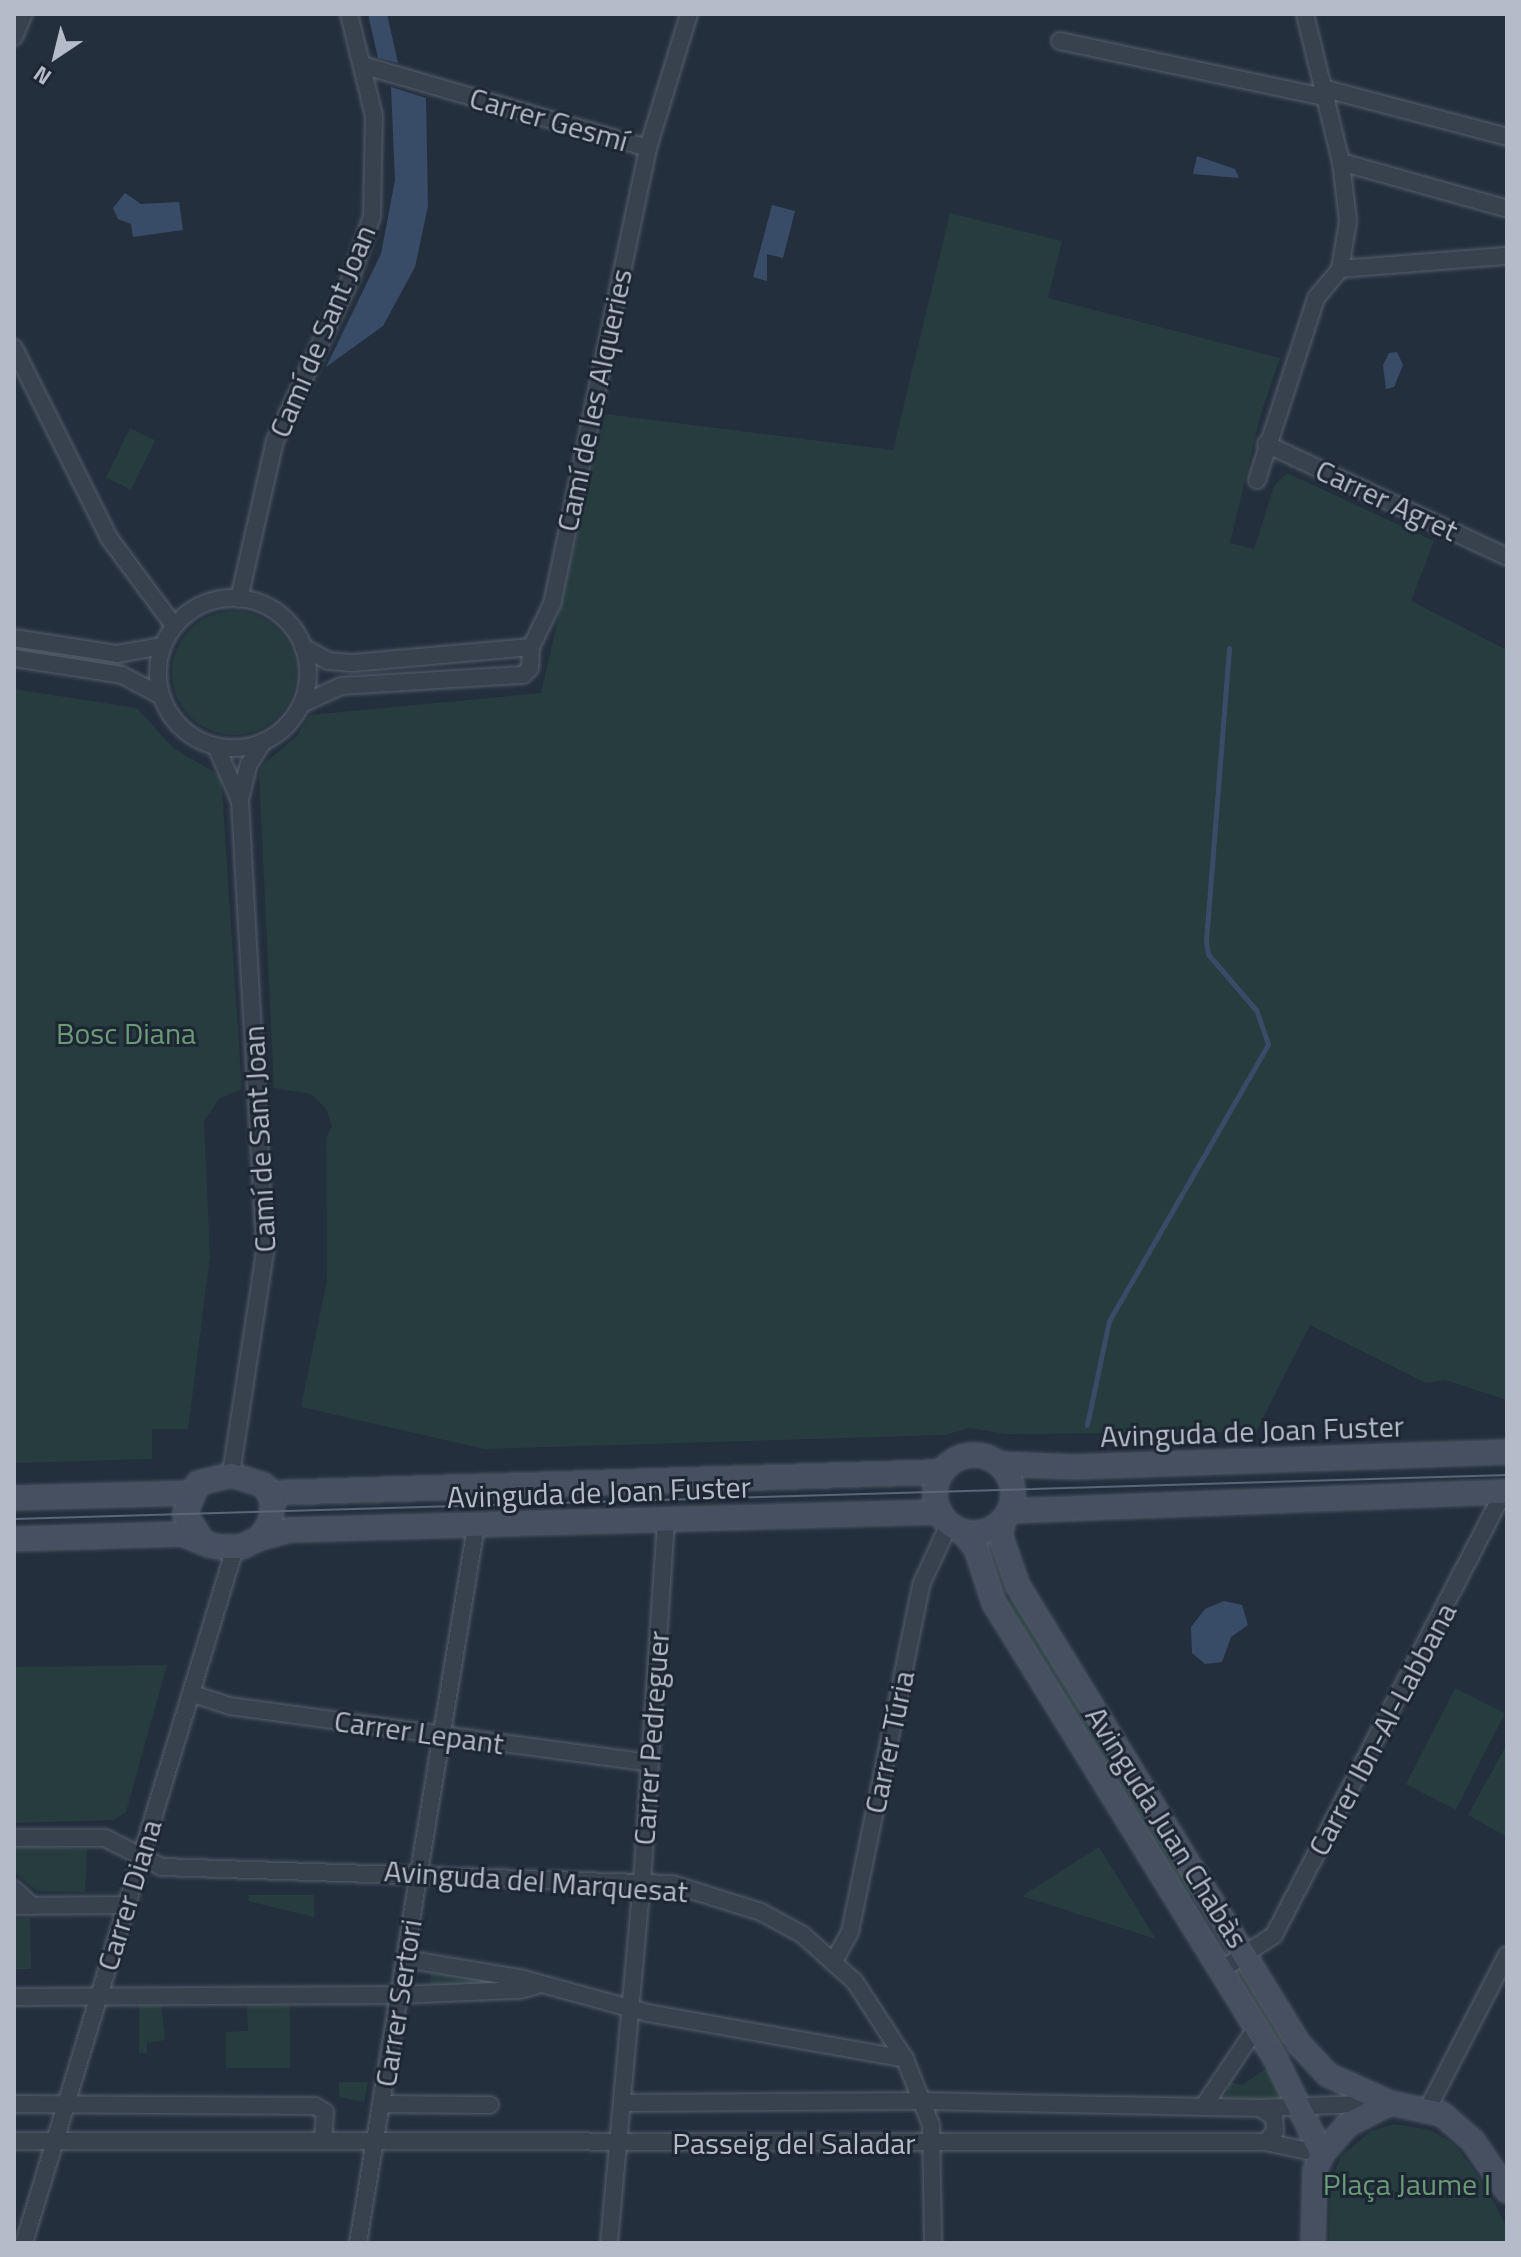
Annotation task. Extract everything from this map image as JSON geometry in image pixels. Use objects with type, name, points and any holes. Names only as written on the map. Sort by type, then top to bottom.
[{"type":"main road","name":"Avinguda de Joan Fuster","points":[[999,1464],[1066,1467],[1507,1452]]},
{"type":"main road","points":[[1006,1515],[1013,1489],[999,1464],[972,1455],[956,1459],[942,1472],[935,1492],[950,1522],[983,1532],[1006,1515],[1506,1492]]},
{"type":"main road","name":"Avinguda de Joan Fuster","points":[[270,1493],[942,1472]]},
{"type":"main road","points":[[14,1539],[182,1534],[203,1542],[235,1548],[260,1538],[273,1511],[270,1493],[258,1481],[231,1475],[202,1480],[190,1493],[188,1525],[203,1542]]},
{"type":"main road","points":[[14,1498],[190,1493]]},
{"type":"main road","name":"Avinguda Juan Chabàs","points":[[1006,1515],[1000,1535],[1018,1586],[1314,2063],[1337,2080],[1390,2103],[1428,2108]]},
{"type":"main road","name":"Avinguda de Joan Fuster","points":[[260,1538],[289,1530],[666,1521],[950,1522]]},
{"type":"main road","name":"Avinguda Juan Chabàs","points":[[950,1522],[976,1548],[994,1603],[1256,2028],[1300,2107],[1312,2143],[1322,2154]]},
{"type":"main road","points":[[1313,2243],[1315,2170],[1322,2154],[1347,2125],[1390,2103]]},
{"type":"main road","points":[[1428,2108],[1462,2129],[1507,2191]]},
{"type":"street","points":[[14,37],[24,14]]},
{"type":"street","name":"Camí de Sant Joan","points":[[239,599],[275,441],[369,229],[376,144],[349,14]]},
{"type":"street","name":"Carrer Gesmí","points":[[362,65],[648,148],[689,14]]},
{"type":"street","points":[[1257,480],[1266,444],[1318,293],[1340,269],[1349,211],[1341,162],[1305,14]]},
{"type":"street","points":[[1060,41],[1323,93],[1507,137]]},
{"type":"street","name":"Camí de les Alqueries","points":[[302,704],[341,686],[523,675],[530,668],[531,647],[552,604],[648,148]]},
{"type":"street","points":[[1341,162],[1505,208]]},
{"type":"street","points":[[1340,269],[1507,256]]},
{"type":"street","points":[[14,348],[109,538],[174,626]]},
{"type":"street","name":"Carrer Agret","points":[[1266,444],[1507,557]]},
{"type":"street","points":[[160,695],[162,646],[174,626],[201,605],[239,599],[272,609],[303,647],[328,661],[352,663],[531,647]]},
{"type":"street","points":[[14,638],[117,654],[162,646]]},
{"type":"street","points":[[14,658],[122,675],[160,695],[180,728],[216,746],[262,743],[285,727],[302,704],[308,673],[303,647]]},
{"type":"street","name":"Camí de Sant Joan","points":[[231,1475],[265,1252],[240,801],[249,764],[262,743]]},
{"type":"street","name":"Camí de Sant Joan","points":[[216,746],[240,801]]},
{"type":"street","name":"Carrer Ibn-Al-Labbana","points":[[1220,1971],[1274,1935],[1506,1492]]},
{"type":"street","name":"Carrer Pedreguer","points":[[609,2243],[642,1882],[666,1521]]},
{"type":"street","name":"Carrer Túria","points":[[834,1961],[850,1932],[921,1585],[950,1522]]},
{"type":"street","name":"Carrer Sertori","points":[[358,2243],[476,1526]]},
{"type":"street","name":"Carrer Diana","points":[[24,2243],[139,1855],[193,1694],[235,1548]]},
{"type":"street","name":"Carrer Lepant","points":[[193,1694],[229,1706],[648,1763]]},
{"type":"street","name":"Avinguda del Marquesat","points":[[14,1838],[105,1838],[162,1867],[419,1872],[642,1882],[693,1889],[761,1912],[803,1935],[834,1961],[873,2003],[905,2059],[923,2101],[932,2144],[933,2243]]},
{"type":"street","points":[[14,1889],[32,1906]]},
{"type":"street","points":[[14,1906],[125,1905]]},
{"type":"street","points":[[1428,2108],[1507,1955]]},
{"type":"street","points":[[405,1959],[537,1985],[630,2008],[905,2059]]},
{"type":"street","points":[[14,1997],[399,1995],[520,1990],[537,1985]]},
{"type":"street","points":[[1203,2107],[1256,2028]]},
{"type":"street","name":"Passeig del Saladar","points":[[622,2103],[923,2101],[1260,2108],[1390,2103]]},
{"type":"street","points":[[14,2104],[315,2106],[325,2112],[323,2140]]},
{"type":"street","points":[[381,2104],[490,2105]]},
{"type":"street","points":[[1260,2108],[1274,2117],[1275,2131],[1266,2142]]},
{"type":"street","name":"Passeig del Saladar","points":[[14,2141],[1266,2142],[1322,2154]]},
{"type":"green space","points":[[950,213],[1062,241],[1048,298],[1280,358],[1261,413],[1230,543],[1254,549],[1274,486],[1287,473],[1434,541],[1411,601],[1507,650],[1507,1400],[1445,1380],[1426,1383],[1310,1325],[1256,1432],[1006,1434],[970,1428],[944,1435],[484,1449],[301,1407],[327,1280],[326,1138],[332,1126],[326,1109],[311,1094],[274,1088],[259,774],[262,765],[296,737],[310,715],[541,693],[605,414],[893,450]]},
{"type":"green space","points":[[130,428],[155,440],[131,490],[106,477]]},
{"type":"green space","points":[[234,611],[258,616],[278,629],[291,649],[296,673],[291,697],[278,717],[258,730],[234,735],[210,730],[190,717],[177,697],[172,673],[177,649],[190,629],[210,616]]},
{"type":"green space","name":"Bosc Diana","points":[[14,689],[137,708],[173,748],[221,776],[242,1089],[219,1099],[204,1121],[210,1257],[188,1429],[152,1429],[152,1459],[14,1463]]},
{"type":"green space","points":[[1013,1598],[1197,1892],[1188,1897],[1006,1602]]},
{"type":"green space","points":[[167,1665],[126,1812],[114,1820],[14,1823],[14,1667]]},
{"type":"green space","points":[[1455,1688],[1505,1713],[1456,1810],[1406,1784]]},
{"type":"green space","points":[[1507,1744],[1507,1837],[1468,1815]]},
{"type":"green space","points":[[14,1846],[87,1849],[85,1892],[37,1891],[14,1872]]},
{"type":"green space","points":[[1099,1847],[1156,1939],[1022,1896]]},
{"type":"green space","points":[[249,1895],[314,1895],[314,1917],[248,1901]]},
{"type":"green space","points":[[14,1918],[30,1918],[31,1969],[15,1969]]},
{"type":"green space","points":[[1242,1968],[1288,2041],[1280,2046],[1234,1973]]},
{"type":"green space","points":[[431,1973],[517,1984],[430,1986]]},
{"type":"green space","points":[[139,2005],[161,2005],[165,2040],[147,2043],[147,2053],[139,2053]]},
{"type":"green space","points":[[247,2005],[290,2005],[290,2068],[226,2068],[226,2032],[248,2031]]},
{"type":"green space","points":[[1271,2065],[1286,2095],[1282,2101],[1225,2099],[1230,2082],[1242,2085]]},
{"type":"green space","points":[[339,2082],[368,2082],[364,2102],[339,2097]]},
{"type":"green space","name":"Plaça Jaume I","points":[[1394,2124],[1431,2130],[1454,2144],[1484,2183],[1507,2227],[1507,2243],[1329,2243],[1330,2184],[1341,2156],[1371,2131]]},
{"type":"water","points":[[368,14],[387,14],[398,63],[378,58]]},
{"type":"water","points":[[391,87],[426,98],[428,206],[415,267],[383,326],[326,367],[381,254],[395,180]]},
{"type":"water","points":[[1197,156],[1235,169],[1239,178],[1193,174]]},
{"type":"water","points":[[125,193],[141,204],[179,202],[183,230],[133,237],[131,224],[118,219],[113,208]]},
{"type":"water","points":[[772,205],[795,211],[783,258],[767,254],[767,281],[753,277]]},
{"type":"water","points":[[1397,352],[1403,365],[1394,387],[1386,389],[1383,365],[1389,353]]},
{"type":"water","points":[[1224,1601],[1242,1605],[1248,1625],[1231,1637],[1222,1662],[1205,1664],[1192,1653],[1191,1627],[1205,1609]]},
{"type":"waterway","points":[[1087,1425],[1109,1321],[1268,1044],[1256,1010],[1208,954],[1206,941],[1229,648]]},
{"type":"tram line","points":[[14,1519],[1507,1475]]}]
